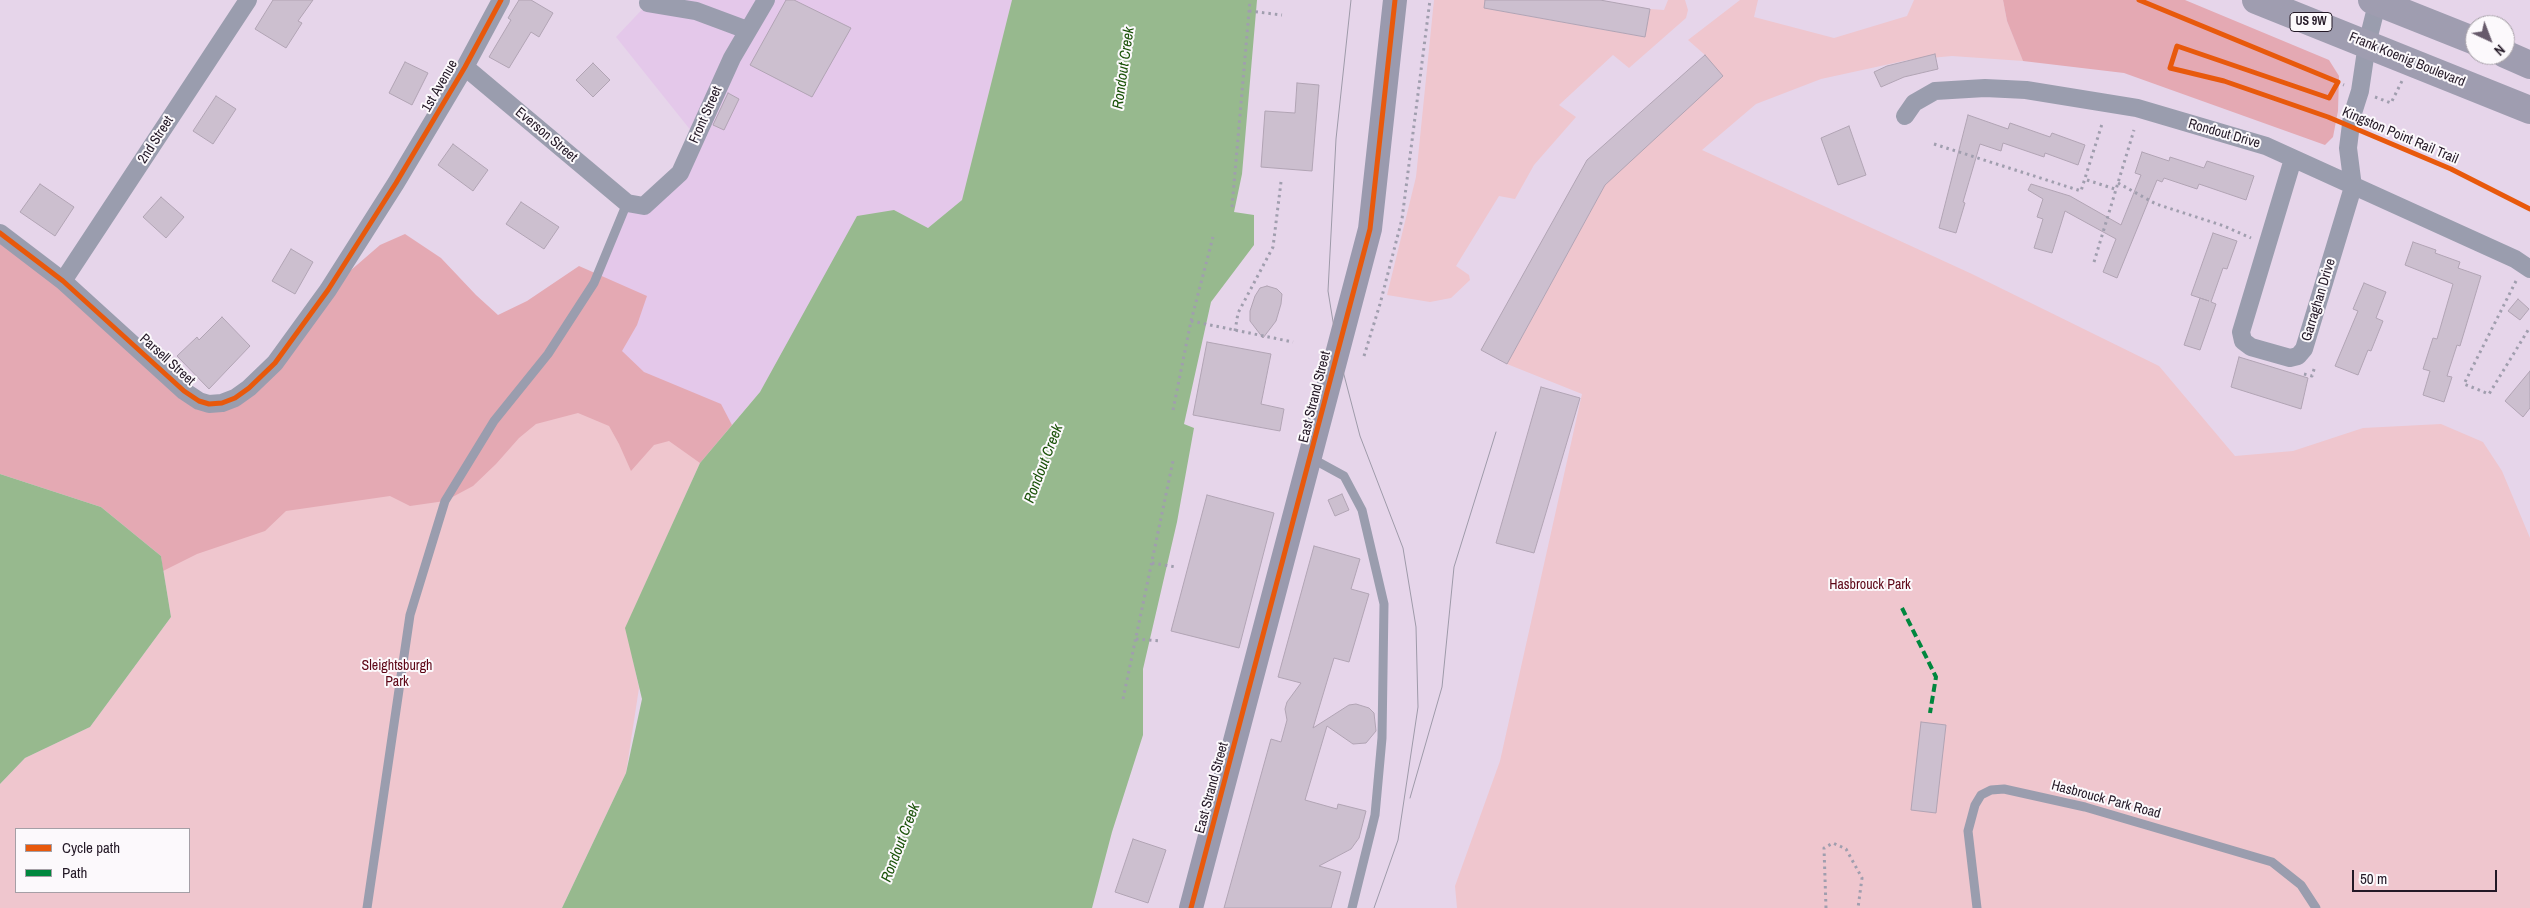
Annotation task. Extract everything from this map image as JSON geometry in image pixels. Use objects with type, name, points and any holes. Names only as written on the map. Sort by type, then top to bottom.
[{"type":"main road","name":"Frank Koenig Boulevard","points":[[2256,0],[2530,110]]},
{"type":"main road","points":[[2376,1],[2465,37]]},
{"type":"main road","points":[[2515,58],[2530,65]]},
{"type":"street","name":"2nd Street","points":[[63,281],[248,0]]},
{"type":"street","name":"1st Avenue","points":[[396,183],[465,67],[501,0]]},
{"type":"street","name":"Front Street","points":[[627,203],[644,206],[680,173],[732,58],[766,0]]},
{"type":"street","name":"East Strand Street","points":[[1191,908],[1370,229],[1382,138],[1395,0]]},
{"type":"street","name":"Garraghan Drive","points":[[2293,159],[2241,332],[2243,341],[2251,347],[2290,358],[2298,356],[2304,349],[2353,187],[2348,148],[2352,116],[2360,91],[2376,1]]},
{"type":"street","points":[[648,3],[696,11],[748,30]]},
{"type":"street","name":"Everson Street","points":[[465,67],[627,203]]},
{"type":"street","name":"Rondout Drive","points":[[1905,116],[1914,103],[1935,91],[1985,88],[2026,90],[2137,108],[2266,146],[2515,259],[2530,269]]},
{"type":"street","name":"Parsell Street","points":[[0,233],[63,281],[184,391],[199,401],[210,404],[222,403],[249,388],[275,363],[328,290],[396,183]]},
{"type":"lane","points":[[367,908],[410,615],[445,501],[494,421],[548,354],[594,283],[627,203]]},
{"type":"lane","points":[[1311,458],[1344,476],[1362,510],[1384,604],[1382,738],[1375,815],[1352,908]]},
{"type":"lane","name":"Hasbrouck Park Road","points":[[1977,908],[1968,831],[1976,804],[1981,795],[1991,790],[2004,789],[2085,806],[2272,862],[2301,885],[2316,908]]},
{"type":"path","points":[[1232,206],[1250,0]]},
{"type":"path","points":[[1364,356],[1380,304],[1402,219],[1430,0]]},
{"type":"path","points":[[2139,0],[2338,82],[2333,90]]},
{"type":"path","points":[[1249,11],[1282,15]]},
{"type":"path","points":[[1934,144],[2081,190],[2086,180],[2102,124]]},
{"type":"path","points":[[2094,262],[2134,130]]},
{"type":"path","points":[[2086,180],[2115,189]]},
{"type":"path","points":[[1235,331],[1238,313],[1273,247],[1281,182]]},
{"type":"path","points":[[2118,183],[2156,204],[2224,226],[2256,240]]},
{"type":"path","points":[[1173,410],[1191,321],[1213,237]]},
{"type":"path","points":[[2508,276],[2517,280],[2464,384],[2489,394],[2530,327]]},
{"type":"path","points":[[1191,321],[1293,342]]},
{"type":"path","points":[[2297,371],[2312,376],[2318,357]]},
{"type":"path","points":[[1123,699],[1173,461]]},
{"type":"path","points":[[1152,563],[1176,567]]},
{"type":"path","points":[[1136,639],[1161,641]]},
{"type":"path","points":[[1826,908],[1824,848],[1833,843],[1846,849],[1862,878],[1858,908]]},
{"type":"shaded area","points":[[651,0],[1012,0],[962,200],[928,228],[894,210],[760,392],[732,425],[548,354],[594,283],[627,203],[644,206],[696,137],[616,37]]},
{"type":"shaded area","points":[[2003,0],[2185,0],[2329,60],[2339,76],[2338,111],[2333,137],[2325,145],[2124,73],[2023,61],[2007,21]]},
{"type":"shaded area","points":[[0,233],[199,401],[249,388],[328,290],[380,245],[405,234],[441,258],[498,315],[527,301],[579,266],[647,296],[637,325],[622,351],[644,372],[721,404],[732,425],[700,463],[669,441],[654,445],[631,471],[609,426],[578,413],[536,424],[519,438],[473,486],[445,501],[410,506],[390,496],[286,511],[265,531],[197,554],[163,571],[161,556],[101,507],[0,474]]},
{"type":"green space","points":[[1434,0],[1490,0],[1489,9],[1644,37],[1650,9],[1664,10],[1668,0],[1685,0],[1688,10],[1686,18],[1629,68],[1613,55],[1559,105],[1576,117],[1534,165],[1515,199],[1499,196],[1456,266],[1469,275],[1470,280],[1451,298],[1430,302],[1387,295],[1416,177]]},
{"type":"green space","name":"Hasbrouck Park","points":[[1740,0],[1758,0],[1754,17],[1834,38],[1907,16],[1914,0],[2003,0],[2007,21],[2023,61],[1952,56],[1908,60],[1821,79],[1756,104],[1702,150],[1972,274],[2159,366],[2235,456],[2293,451],[2363,428],[2441,424],[2483,442],[2502,471],[2530,538],[2530,908],[1457,908],[1455,886],[1500,761],[1582,394],[1507,364],[1605,185],[1705,55],[1688,40]]},
{"type":"green space","name":"Sleightsburgh Park","points":[[548,354],[732,425],[700,463],[626,627],[639,688],[626,773],[562,908],[0,908],[0,784],[25,758],[90,727],[171,617],[161,556]]},
{"type":"water","name":"Rondout Creek","points":[[1012,0],[1257,0],[1242,174],[1234,212],[1254,215],[1254,245],[1211,302],[1184,424],[1194,428],[1177,522],[1143,669],[1143,735],[1112,832],[1092,908],[562,908],[626,773],[642,699],[625,628],[700,463],[760,392],[857,216],[894,210],[928,228],[962,200]]},
{"type":"water","points":[[0,474],[101,507],[161,556],[171,617],[90,727],[25,758],[0,784]]},
{"type":"building","points":[[273,0],[313,0],[298,21],[302,23],[286,48],[255,29]]},
{"type":"building","points":[[519,0],[531,0],[553,13],[539,37],[531,32],[509,68],[489,57],[511,20],[508,18]]},
{"type":"building","points":[[786,0],[794,0],[851,28],[812,97],[750,65]]},
{"type":"building","points":[[1485,0],[1600,0],[1650,9],[1645,37],[1484,8]]},
{"type":"building","points":[[1935,54],[1938,69],[1904,77],[1881,87],[1874,72],[1887,66]]},
{"type":"building","points":[[1705,55],[1723,76],[1605,185],[1507,364],[1481,350],[1587,160]]},
{"type":"building","points":[[405,62],[428,73],[412,105],[389,93]]},
{"type":"building","points":[[593,63],[610,80],[593,97],[576,80]]},
{"type":"building","points":[[1297,83],[1319,85],[1312,171],[1261,167],[1265,111],[1295,113]]},
{"type":"building","points":[[728,93],[739,99],[724,130],[713,125]]},
{"type":"building","points":[[216,96],[236,109],[213,144],[193,131]]},
{"type":"building","points":[[1968,115],[2008,129],[2010,123],[2050,137],[2052,133],[2085,145],[2078,165],[2045,153],[2044,157],[2003,143],[2001,151],[1980,144],[1956,233],[1939,228]]},
{"type":"building","points":[[1849,126],[1866,175],[1838,185],[1821,138]]},
{"type":"building","points":[[453,144],[488,170],[473,191],[438,165]]},
{"type":"building","points":[[2142,152],[2169,161],[2170,157],[2204,168],[2207,161],[2254,176],[2246,200],[2199,184],[2197,189],[2164,178],[2162,182],[2157,180],[2117,278],[2103,272],[2116,239],[2065,211],[2052,253],[2034,248],[2043,219],[2037,217],[2043,199],[2028,190],[2031,184],[2070,196],[2121,225],[2141,175],[2135,173]]},
{"type":"building","points":[[40,184],[74,207],[55,236],[20,212]]},
{"type":"building","points":[[161,197],[184,217],[166,238],[143,217]]},
{"type":"building","points":[[521,202],[559,227],[544,249],[506,224]]},
{"type":"building","points":[[2213,233],[2237,241],[2227,269],[2223,268],[2211,302],[2216,304],[2200,350],[2184,345],[2200,298],[2191,295]]},
{"type":"building","points":[[2413,242],[2436,250],[2435,253],[2460,262],[2458,268],[2481,276],[2460,346],[2457,345],[2447,376],[2452,377],[2444,402],[2423,395],[2430,371],[2423,369],[2433,338],[2437,339],[2453,284],[2405,265]]},
{"type":"building","points":[[291,249],[313,262],[295,294],[272,281]]},
{"type":"building","points":[[2364,283],[2386,292],[2376,318],[2383,321],[2371,351],[2368,350],[2358,375],[2335,366],[2358,311],[2353,309]]},
{"type":"building","points":[[1267,286],[1277,289],[1282,294],[1276,321],[1263,338],[1250,321],[1250,311],[1260,288]]},
{"type":"building","points":[[2518,299],[2529,309],[2520,320],[2508,311]]},
{"type":"building","points":[[222,317],[250,346],[209,389],[177,356],[197,337],[199,340]]},
{"type":"building","points":[[1207,342],[1271,354],[1261,404],[1284,409],[1280,431],[1193,415]]},
{"type":"building","points":[[2239,357],[2308,378],[2301,409],[2231,387]]},
{"type":"building","points":[[2530,371],[2530,408],[2523,417],[2505,401]]},
{"type":"building","points":[[1541,387],[1580,398],[1534,553],[1496,543]]},
{"type":"building","points":[[1342,494],[1349,510],[1335,516],[1328,500]]},
{"type":"building","points":[[1207,495],[1274,513],[1239,648],[1171,631]]},
{"type":"building","points":[[1314,546],[1360,559],[1351,589],[1369,594],[1349,662],[1334,658],[1313,728],[1349,705],[1356,704],[1369,708],[1374,713],[1376,731],[1366,743],[1353,744],[1327,726],[1305,800],[1337,809],[1338,804],[1366,811],[1359,838],[1351,849],[1319,866],[1341,872],[1331,908],[1224,908],[1271,739],[1281,742],[1287,720],[1285,709],[1287,702],[1301,683],[1278,677]]},
{"type":"building","points":[[1921,722],[1946,725],[1936,813],[1911,810]]},
{"type":"building","points":[[1133,839],[1166,850],[1148,903],[1115,892]]},
{"type":"tram line","points":[[1351,0],[1336,139],[1328,291],[1338,352],[1360,436],[1403,548],[1416,627],[1418,707],[1398,840],[1374,908]]},
{"type":"tram line","points":[[1410,798],[1442,687],[1454,567],[1496,432]]},
{"type":"marked path","points":[[1902,608],[1936,677],[1930,713]]},
{"type":"cycle path","points":[[0,233],[63,281],[184,391],[199,401],[209,404],[222,403],[235,398],[249,388],[275,363],[328,290],[396,183],[465,67],[501,0]]},
{"type":"cycle path","points":[[1191,908],[1370,229],[1395,0]]},
{"type":"cycle path","name":"Kingston Point Rail Trail","points":[[2139,0],[2338,82],[2329,98],[2177,46],[2170,68],[2224,81],[2328,117],[2451,169],[2530,209]]}]
